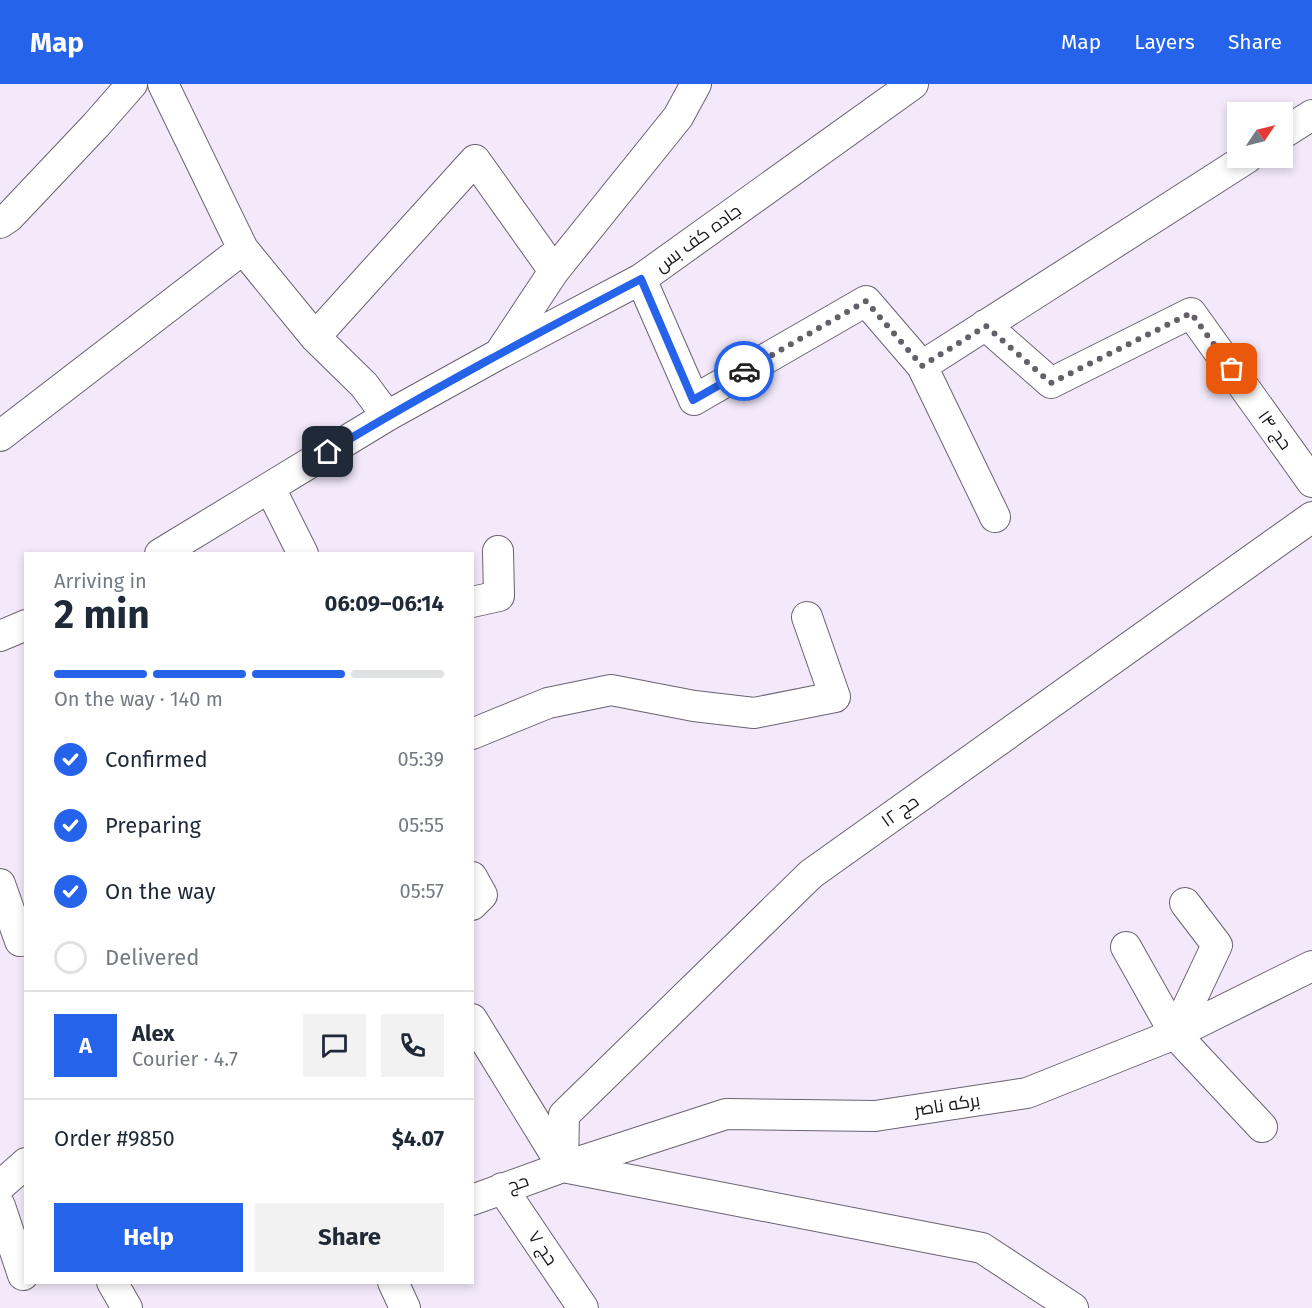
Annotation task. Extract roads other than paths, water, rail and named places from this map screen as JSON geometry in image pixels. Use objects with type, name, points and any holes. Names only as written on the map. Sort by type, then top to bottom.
[{"type":"street","points":[[0,223],[33,192],[132,84]]},
{"type":"street","points":[[163,84],[243,249],[315,337],[364,385],[387,416]]},
{"type":"street","points":[[500,354],[554,271],[678,117],[696,84]]},
{"type":"street","name":"جاده کف بس","points":[[163,552],[387,416],[641,279],[913,84]]},
{"type":"street","points":[[1293,127],[1312,116]]},
{"type":"street","points":[[315,337],[475,160],[554,271]]},
{"type":"street","points":[[922,366],[1231,168]]},
{"type":"street","points":[[0,436],[243,249]]},
{"type":"street","points":[[641,279],[693,400],[866,301],[922,366],[994,517]]},
{"type":"street","name":"حج ۱۴","points":[[986,326],[1051,383],[1191,313],[1312,482]]},
{"type":"street","points":[[270,488],[302,552]]},
{"type":"street","name":"حج ۱۲","points":[[563,1167],[564,1115],[811,874],[1312,517]]},
{"type":"street","points":[[474,602],[499,596],[498,551]]},
{"type":"street","points":[[474,733],[548,703],[610,690],[694,706],[754,713],[835,697],[807,617]]},
{"type":"street","points":[[0,636],[24,626]]},
{"type":"street","points":[[474,881],[482,895],[474,903]]},
{"type":"street","points":[[0,884],[15,946]]},
{"type":"street","points":[[1175,1034],[1217,945],[1185,903]]},
{"type":"street","points":[[1126,947],[1175,1034],[1262,1127]]},
{"type":"street","name":"برکه ناصر","points":[[563,1167],[726,1114],[875,1116],[1027,1093],[1175,1034],[1312,966]]},
{"type":"street","points":[[474,1022],[563,1167],[982,1248],[1073,1308]]},
{"type":"street","points":[[0,1186],[24,1165]]},
{"type":"street","name":"حج","points":[[474,1199],[563,1167]]},
{"type":"street","name":"حج ۷","points":[[502,1188],[583,1308]]},
{"type":"street","points":[[0,1206],[16,1276]]},
{"type":"street","points":[[113,1284],[127,1308]]},
{"type":"street","points":[[394,1284],[405,1308]]}]
